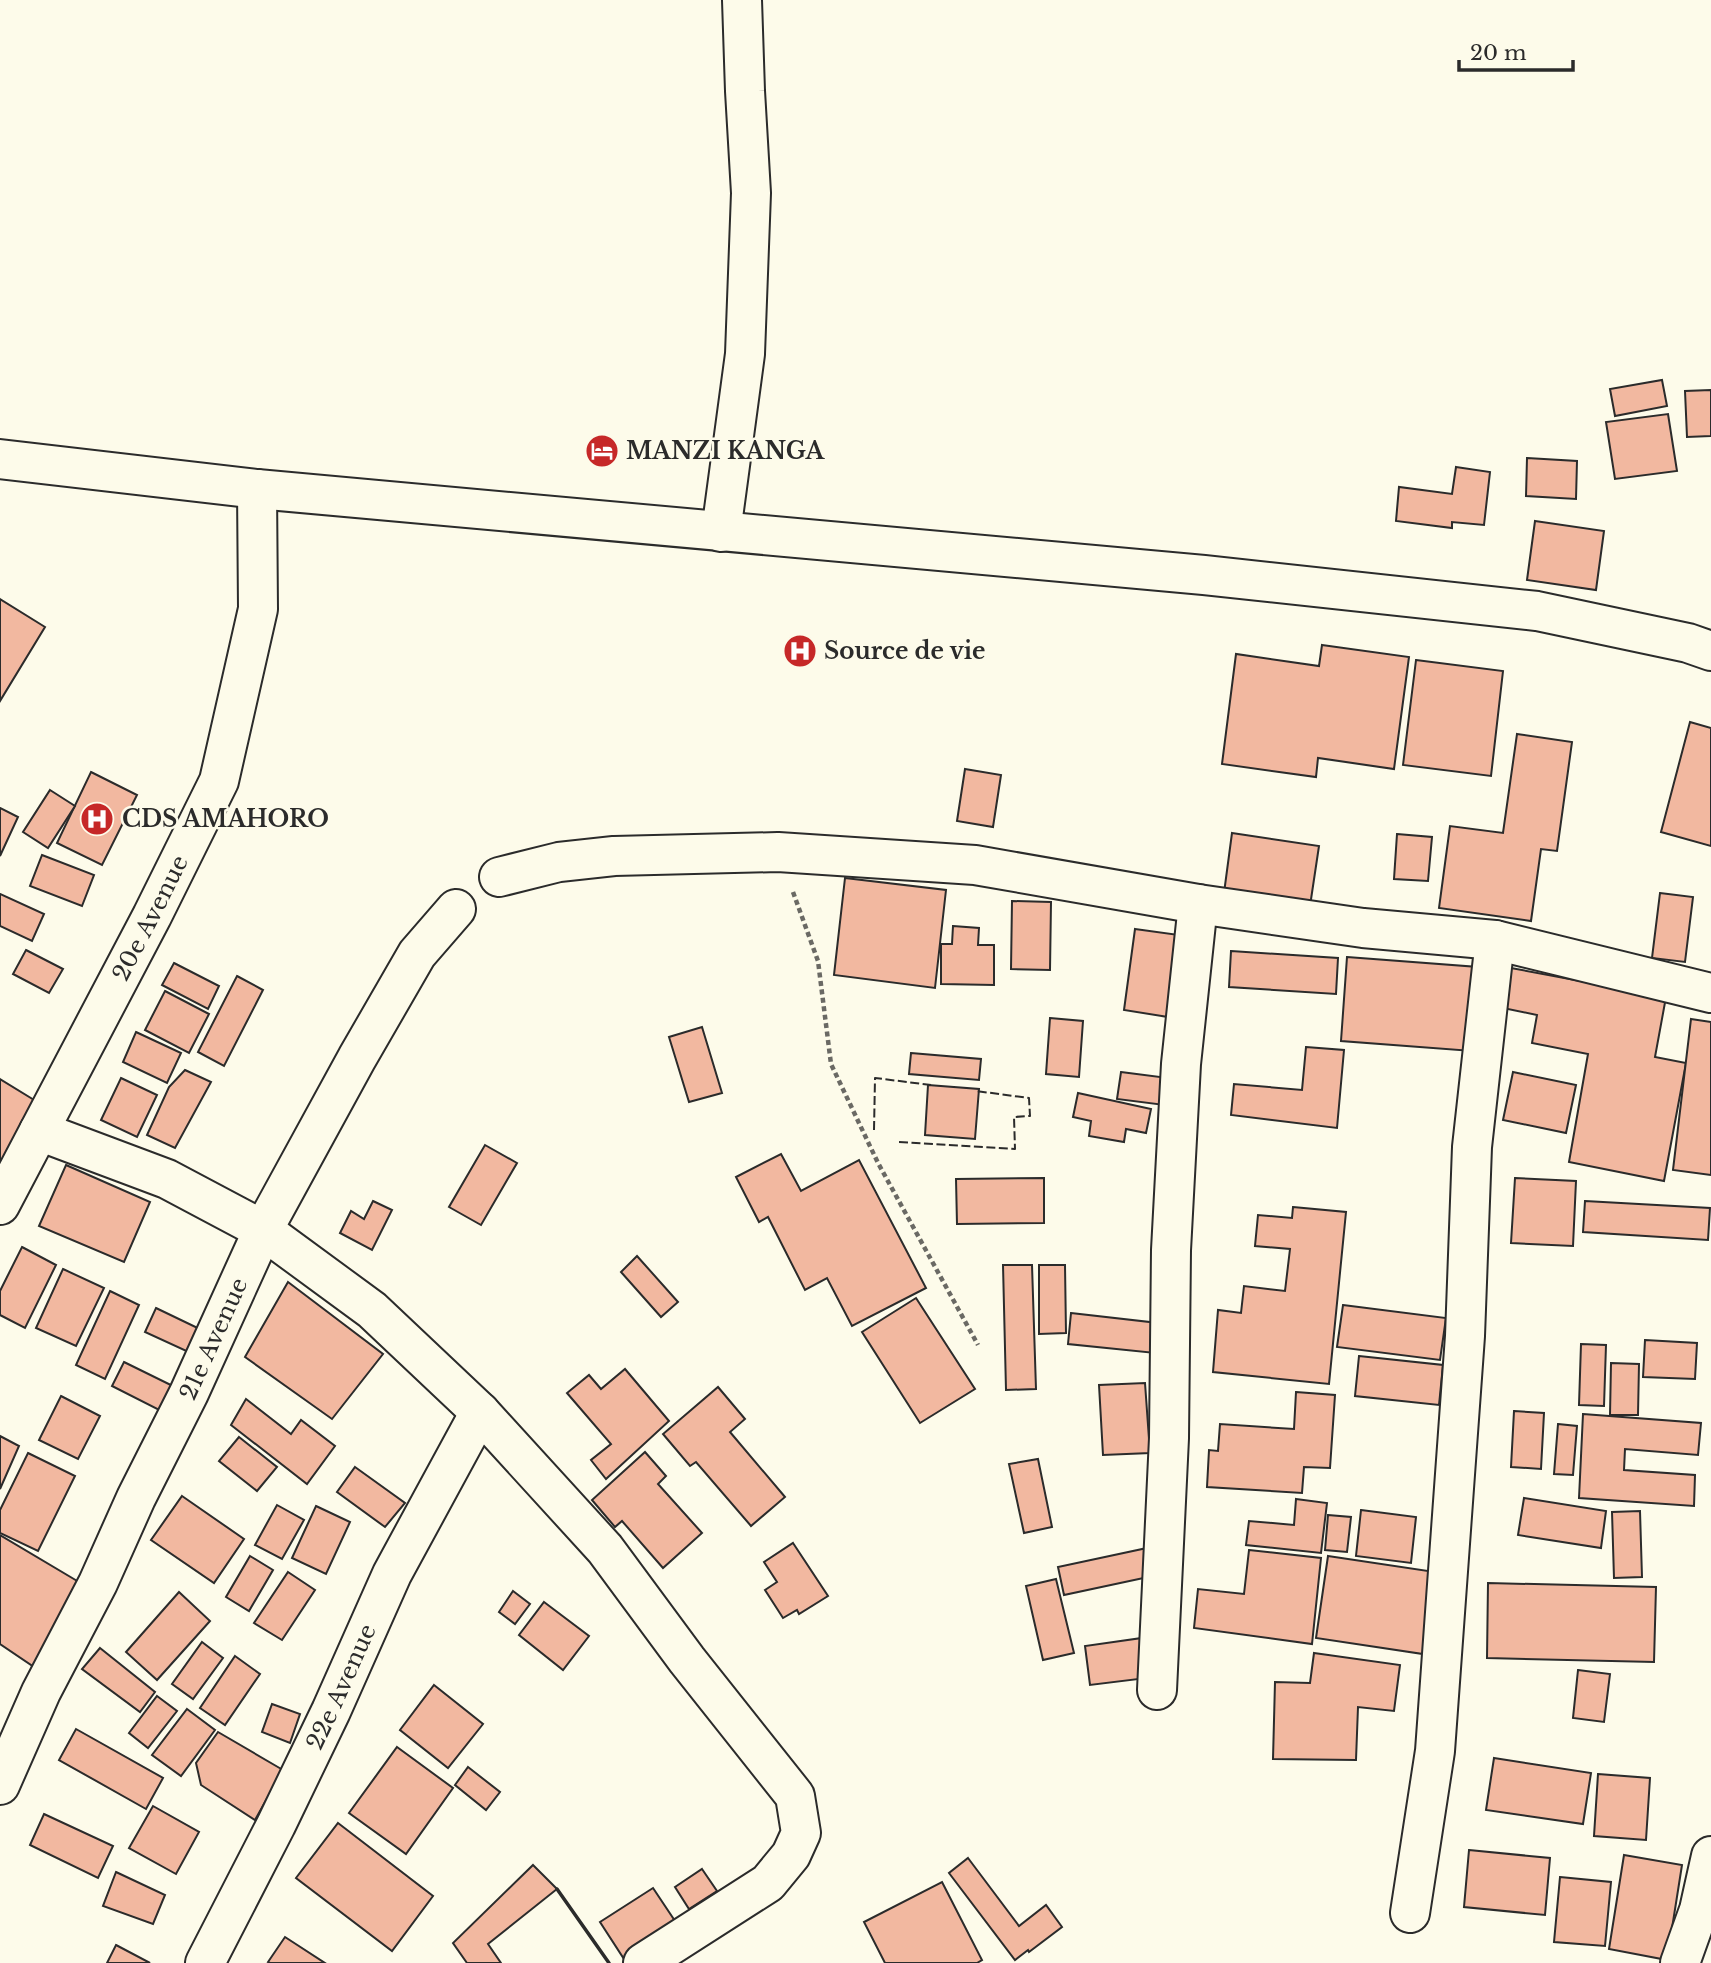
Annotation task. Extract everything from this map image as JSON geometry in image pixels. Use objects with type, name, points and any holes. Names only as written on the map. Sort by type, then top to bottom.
[{"type":"street","points":[[721,532],[745,354],[751,193],[743,0]]},
{"type":"street","points":[[0,459],[257,488],[1204,575],[1537,611],[1711,650]]},
{"type":"street","name":"20e Avenue","points":[[0,1205],[146,928],[219,781],[258,609],[257,488]]},
{"type":"street","points":[[499,877],[559,862],[614,856],[778,852],[975,864],[1198,904],[1363,928],[1495,940],[1711,993]]},
{"type":"street","points":[[1157,1690],[1169,1438],[1171,1250],[1181,1064],[1198,904]]},
{"type":"street","name":"21e Avenue","points":[[0,1785],[41,1692],[98,1583],[136,1498],[190,1394],[263,1230],[417,954],[456,909]]},
{"type":"street","points":[[1410,1913],[1435,1751],[1465,1336],[1472,1147],[1495,940]]},
{"type":"street","points":[[39,1131],[167,1179],[263,1230],[372,1310],[480,1412],[605,1549],[687,1660],[795,1797],[801,1833],[791,1855],[768,1883],[643,1963]]},
{"type":"street","name":"22e Avenue","points":[[205,1963],[287,1802],[393,1574],[480,1412]]},
{"type":"street","points":[[1680,1963],[1699,1910],[1711,1856]]},
{"type":"path","points":[[778,852],[818,961],[831,1064],[878,1163],[978,1345]]},
{"type":"building","points":[[1662,380],[1667,406],[1615,416],[1610,389]]},
{"type":"building","points":[[1711,390],[1711,436],[1687,437],[1685,391]]},
{"type":"building","points":[[1668,414],[1677,471],[1615,479],[1606,422]]},
{"type":"building","points":[[1527,458],[1577,461],[1576,499],[1526,496]]},
{"type":"building","points":[[1456,467],[1490,472],[1484,525],[1452,522],[1452,528],[1396,521],[1399,487],[1452,494]]},
{"type":"building","points":[[1535,521],[1604,531],[1596,590],[1527,580]]},
{"type":"building","points":[[0,599],[45,627],[0,701]]},
{"type":"building","points":[[1322,645],[1409,657],[1394,769],[1318,758],[1316,777],[1222,764],[1236,654],[1319,666]]},
{"type":"building","points":[[1416,660],[1503,671],[1491,776],[1403,765]]},
{"type":"building","points":[[1690,722],[1711,728],[1711,846],[1661,832]]},
{"type":"building","points":[[1517,734],[1572,742],[1557,851],[1541,849],[1531,921],[1439,908],[1450,826],[1503,833]]},
{"type":"building","points":[[965,769],[1001,775],[993,827],[957,821]]},
{"type":"building","name":"CDS AMAHORO","points":[[91,772],[137,795],[102,865],[57,843]]},
{"type":"building","points":[[50,790],[75,806],[48,848],[23,832]]},
{"type":"building","points":[[0,808],[18,817],[0,856]]},
{"type":"building","points":[[1232,833],[1319,846],[1310,906],[1224,893]]},
{"type":"building","points":[[1397,834],[1432,837],[1428,881],[1394,879]]},
{"type":"building","points":[[42,855],[94,875],[82,906],[30,886]]},
{"type":"building","points":[[845,878],[946,890],[935,988],[834,975]]},
{"type":"building","points":[[1660,893],[1693,897],[1685,962],[1652,958]]},
{"type":"building","points":[[0,894],[44,914],[32,941],[0,926]]},
{"type":"building","points":[[1012,901],[1051,902],[1050,970],[1011,969]]},
{"type":"building","points":[[953,926],[979,928],[978,945],[994,945],[994,985],[941,984],[941,944],[952,944]]},
{"type":"building","points":[[1135,929],[1179,935],[1168,1017],[1124,1010]]},
{"type":"building","points":[[26,950],[63,969],[49,993],[13,974]]},
{"type":"building","points":[[1231,951],[1338,958],[1336,994],[1229,987]]},
{"type":"building","points":[[1347,957],[1478,967],[1472,1051],[1341,1041]]},
{"type":"building","points":[[174,963],[219,986],[208,1009],[162,985]]},
{"type":"building","points":[[1511,968],[1666,997],[1655,1057],[1686,1063],[1664,1181],[1569,1162],[1588,1054],[1532,1043],[1537,1015],[1503,1008]]},
{"type":"building","points":[[237,976],[263,990],[224,1066],[198,1052]]},
{"type":"building","points":[[165,991],[209,1014],[189,1053],[145,1030]]},
{"type":"building","points":[[1050,1018],[1083,1021],[1079,1077],[1046,1074]]},
{"type":"building","points":[[1691,1019],[1711,1022],[1711,1175],[1673,1170]]},
{"type":"building","points":[[702,1027],[722,1093],[689,1102],[669,1037]]},
{"type":"building","points":[[136,1032],[181,1053],[167,1083],[123,1062]]},
{"type":"building","points":[[1306,1047],[1344,1050],[1337,1128],[1231,1115],[1234,1084],[1302,1090]]},
{"type":"building","points":[[911,1053],[981,1059],[979,1080],[909,1074]]},
{"type":"building","points":[[185,1070],[211,1082],[175,1148],[147,1135],[169,1087]]},
{"type":"building","points":[[1121,1072],[1176,1079],[1172,1106],[1117,1099]]},
{"type":"building","points":[[1513,1072],[1576,1085],[1566,1133],[1503,1120]]},
{"type":"building","points":[[121,1078],[157,1095],[137,1137],[101,1120]]},
{"type":"building","points":[[0,1079],[39,1103],[4,1161],[0,1159]]},
{"type":"building","points":[[928,1085],[979,1089],[975,1139],[925,1135]]},
{"type":"building","points":[[1078,1093],[1151,1109],[1146,1133],[1126,1129],[1124,1142],[1089,1136],[1091,1121],[1073,1117]]},
{"type":"building","points":[[485,1145],[517,1163],[481,1225],[449,1207]]},
{"type":"building","points":[[781,1154],[801,1191],[859,1160],[926,1288],[852,1326],[827,1278],[805,1290],[768,1217],[759,1222],[736,1177]]},
{"type":"building","points":[[66,1165],[150,1202],[124,1262],[39,1226]]},
{"type":"building","points":[[1044,1178],[1044,1223],[957,1224],[956,1179]]},
{"type":"building","points":[[1515,1178],[1576,1181],[1573,1246],[1511,1243]]},
{"type":"building","points":[[373,1201],[392,1210],[372,1250],[340,1233],[351,1211],[364,1219]]},
{"type":"building","points":[[1585,1201],[1710,1208],[1708,1240],[1583,1232]]},
{"type":"building","points":[[1293,1207],[1346,1212],[1329,1384],[1213,1372],[1218,1310],[1241,1313],[1244,1286],[1285,1291],[1290,1249],[1255,1246],[1258,1215],[1292,1218]]},
{"type":"building","points":[[22,1247],[56,1265],[25,1328],[0,1315],[0,1291]]},
{"type":"building","points":[[637,1256],[678,1302],[661,1317],[621,1272]]},
{"type":"building","points":[[1003,1265],[1032,1265],[1036,1389],[1006,1390]]},
{"type":"building","points":[[1039,1265],[1065,1265],[1066,1333],[1039,1334]]},
{"type":"building","points":[[63,1269],[104,1288],[76,1346],[36,1328]]},
{"type":"building","points":[[288,1282],[383,1354],[332,1419],[245,1357]]},
{"type":"building","points":[[110,1291],[139,1305],[105,1379],[76,1365]]},
{"type":"building","points":[[916,1298],[975,1389],[920,1423],[862,1332]]},
{"type":"building","points":[[1343,1305],[1446,1318],[1440,1360],[1337,1347]]},
{"type":"building","points":[[156,1308],[206,1332],[195,1355],[145,1332]]},
{"type":"building","points":[[1071,1313],[1158,1323],[1155,1353],[1068,1344]]},
{"type":"building","points":[[1645,1340],[1697,1343],[1695,1379],[1643,1377]]},
{"type":"building","points":[[1581,1344],[1606,1345],[1604,1406],[1579,1405]]},
{"type":"building","points":[[1359,1356],[1443,1365],[1439,1405],[1355,1396]]},
{"type":"building","points":[[124,1362],[181,1390],[169,1415],[112,1386]]},
{"type":"building","points":[[1611,1363],[1639,1364],[1638,1415],[1610,1415]]},
{"type":"building","points":[[625,1369],[669,1421],[606,1479],[591,1460],[611,1444],[567,1393],[589,1375],[601,1389]]},
{"type":"building","points":[[1145,1383],[1150,1453],[1103,1455],[1099,1385]]},
{"type":"building","points":[[718,1387],[745,1419],[730,1432],[785,1497],[751,1526],[696,1462],[690,1466],[663,1434]]},
{"type":"building","points":[[1296,1392],[1335,1395],[1330,1468],[1304,1467],[1302,1493],[1207,1487],[1209,1450],[1218,1451],[1220,1424],[1294,1429]]},
{"type":"building","points":[[61,1396],[100,1416],[78,1459],[39,1440]]},
{"type":"building","points":[[246,1399],[291,1434],[301,1420],[335,1446],[307,1484],[231,1425]]},
{"type":"building","points":[[1514,1411],[1544,1413],[1541,1469],[1511,1467]]},
{"type":"building","points":[[1583,1414],[1701,1423],[1698,1455],[1625,1449],[1624,1470],[1695,1475],[1694,1506],[1579,1498]]},
{"type":"building","points":[[1558,1424],[1577,1426],[1573,1475],[1554,1474]]},
{"type":"building","points":[[0,1436],[19,1446],[0,1489]]},
{"type":"building","points":[[239,1437],[277,1467],[257,1491],[219,1461]]},
{"type":"building","points":[[645,1452],[666,1476],[658,1484],[702,1533],[663,1568],[622,1521],[615,1527],[592,1500]]},
{"type":"building","points":[[28,1453],[75,1476],[38,1551],[0,1533],[0,1510]]},
{"type":"building","points":[[1038,1459],[1052,1527],[1024,1533],[1009,1464]]},
{"type":"building","points":[[355,1467],[405,1503],[385,1527],[337,1492]]},
{"type":"building","points":[[182,1496],[244,1539],[214,1583],[151,1540]]},
{"type":"building","points":[[1524,1498],[1606,1511],[1601,1548],[1518,1535]]},
{"type":"building","points":[[1296,1499],[1327,1503],[1321,1553],[1246,1545],[1249,1521],[1294,1525]]},
{"type":"building","points":[[277,1505],[304,1520],[282,1559],[255,1545]]},
{"type":"building","points":[[316,1506],[350,1522],[326,1574],[292,1558]]},
{"type":"building","points":[[1361,1510],[1416,1517],[1411,1563],[1356,1556]]},
{"type":"building","points":[[1640,1511],[1642,1577],[1614,1578],[1612,1512]]},
{"type":"building","points":[[1328,1515],[1351,1517],[1347,1552],[1325,1550]]},
{"type":"building","points":[[0,1535],[89,1588],[40,1671],[0,1644]]},
{"type":"building","points":[[793,1543],[828,1596],[799,1614],[797,1610],[783,1618],[765,1590],[777,1582],[764,1562]]},
{"type":"building","points":[[1147,1548],[1153,1576],[1064,1595],[1058,1567]]},
{"type":"building","points":[[1249,1550],[1321,1558],[1312,1644],[1194,1628],[1198,1589],[1244,1594]]},
{"type":"building","points":[[250,1556],[273,1570],[249,1611],[226,1597]]},
{"type":"building","points":[[1328,1556],[1435,1572],[1423,1654],[1316,1638]]},
{"type":"building","points":[[288,1572],[315,1590],[282,1640],[254,1623]]},
{"type":"building","points":[[1056,1579],[1074,1653],[1043,1660],[1026,1586]]},
{"type":"building","points":[[1488,1583],[1656,1587],[1654,1662],[1487,1658]]},
{"type":"building","points":[[513,1591],[530,1604],[515,1624],[499,1612]]},
{"type":"building","points":[[179,1592],[210,1621],[157,1680],[126,1652]]},
{"type":"building","points":[[544,1602],[589,1636],[563,1670],[519,1635]]},
{"type":"building","points":[[1142,1638],[1147,1678],[1090,1685],[1085,1646]]},
{"type":"building","points":[[202,1642],[223,1658],[193,1699],[172,1684]]},
{"type":"building","points":[[100,1648],[155,1692],[140,1712],[82,1669]]},
{"type":"building","points":[[1314,1653],[1400,1665],[1394,1711],[1358,1707],[1356,1760],[1273,1759],[1275,1682],[1310,1683]]},
{"type":"building","points":[[235,1656],[260,1674],[225,1725],[200,1708]]},
{"type":"building","points":[[1578,1670],[1610,1674],[1604,1722],[1573,1718]]},
{"type":"building","points":[[434,1685],[483,1724],[448,1768],[400,1730]]},
{"type":"building","points":[[157,1696],[177,1711],[148,1748],[129,1733]]},
{"type":"building","points":[[272,1704],[300,1714],[290,1743],[262,1732]]},
{"type":"building","points":[[187,1709],[215,1730],[181,1776],[152,1755]]},
{"type":"building","points":[[76,1729],[163,1778],[146,1809],[59,1760]]},
{"type":"building","points":[[218,1732],[283,1770],[255,1820],[201,1785],[196,1763]]},
{"type":"building","points":[[397,1747],[453,1788],[406,1854],[349,1813]]},
{"type":"building","points":[[1494,1758],[1591,1773],[1583,1824],[1486,1810]]},
{"type":"building","points":[[468,1767],[500,1792],[486,1810],[455,1785]]},
{"type":"building","points":[[1598,1774],[1650,1778],[1646,1840],[1594,1836]]},
{"type":"building","points":[[153,1806],[199,1832],[176,1874],[129,1848]]},
{"type":"building","points":[[44,1814],[113,1846],[98,1878],[30,1845]]},
{"type":"building","points":[[338,1823],[433,1896],[392,1951],[296,1878]]},
{"type":"building","points":[[1469,1850],[1550,1858],[1545,1915],[1464,1907]]},
{"type":"building","points":[[1624,1855],[1682,1865],[1667,1960],[1609,1949]]},
{"type":"building","points":[[968,1858],[1019,1926],[1046,1905],[1062,1927],[1015,1960],[949,1873]]},
{"type":"building","points":[[533,1865],[557,1889],[488,1944],[501,1963],[467,1963],[453,1943]]},
{"type":"building","points":[[702,1869],[717,1891],[689,1909],[675,1887]]},
{"type":"building","points":[[116,1872],[165,1895],[153,1924],[103,1906]]},
{"type":"building","points":[[1560,1877],[1611,1882],[1605,1946],[1554,1942]]},
{"type":"building","points":[[942,1882],[982,1960],[977,1963],[885,1963],[864,1922]]},
{"type":"building","points":[[653,1888],[677,1924],[624,1959],[600,1922]]},
{"type":"building","points":[[285,1937],[325,1963],[268,1962]]},
{"type":"building","points":[[116,1945],[150,1963],[107,1963]]},
{"type":"fence","points":[[874,1130],[875,1078],[931,1085]]},
{"type":"fence","points":[[899,1142],[1015,1149],[1014,1117],[1030,1116],[1029,1098],[976,1091]]},
{"type":"wall","points":[[557,1889],[609,1963]]},
{"type":"place","name":"MANZI KANGA","points":[[602,451]]},
{"type":"place","name":"Source de vie","points":[[800,651]]},
{"type":"place","name":"CDS AMAHORO","points":[[97,819]]}]
